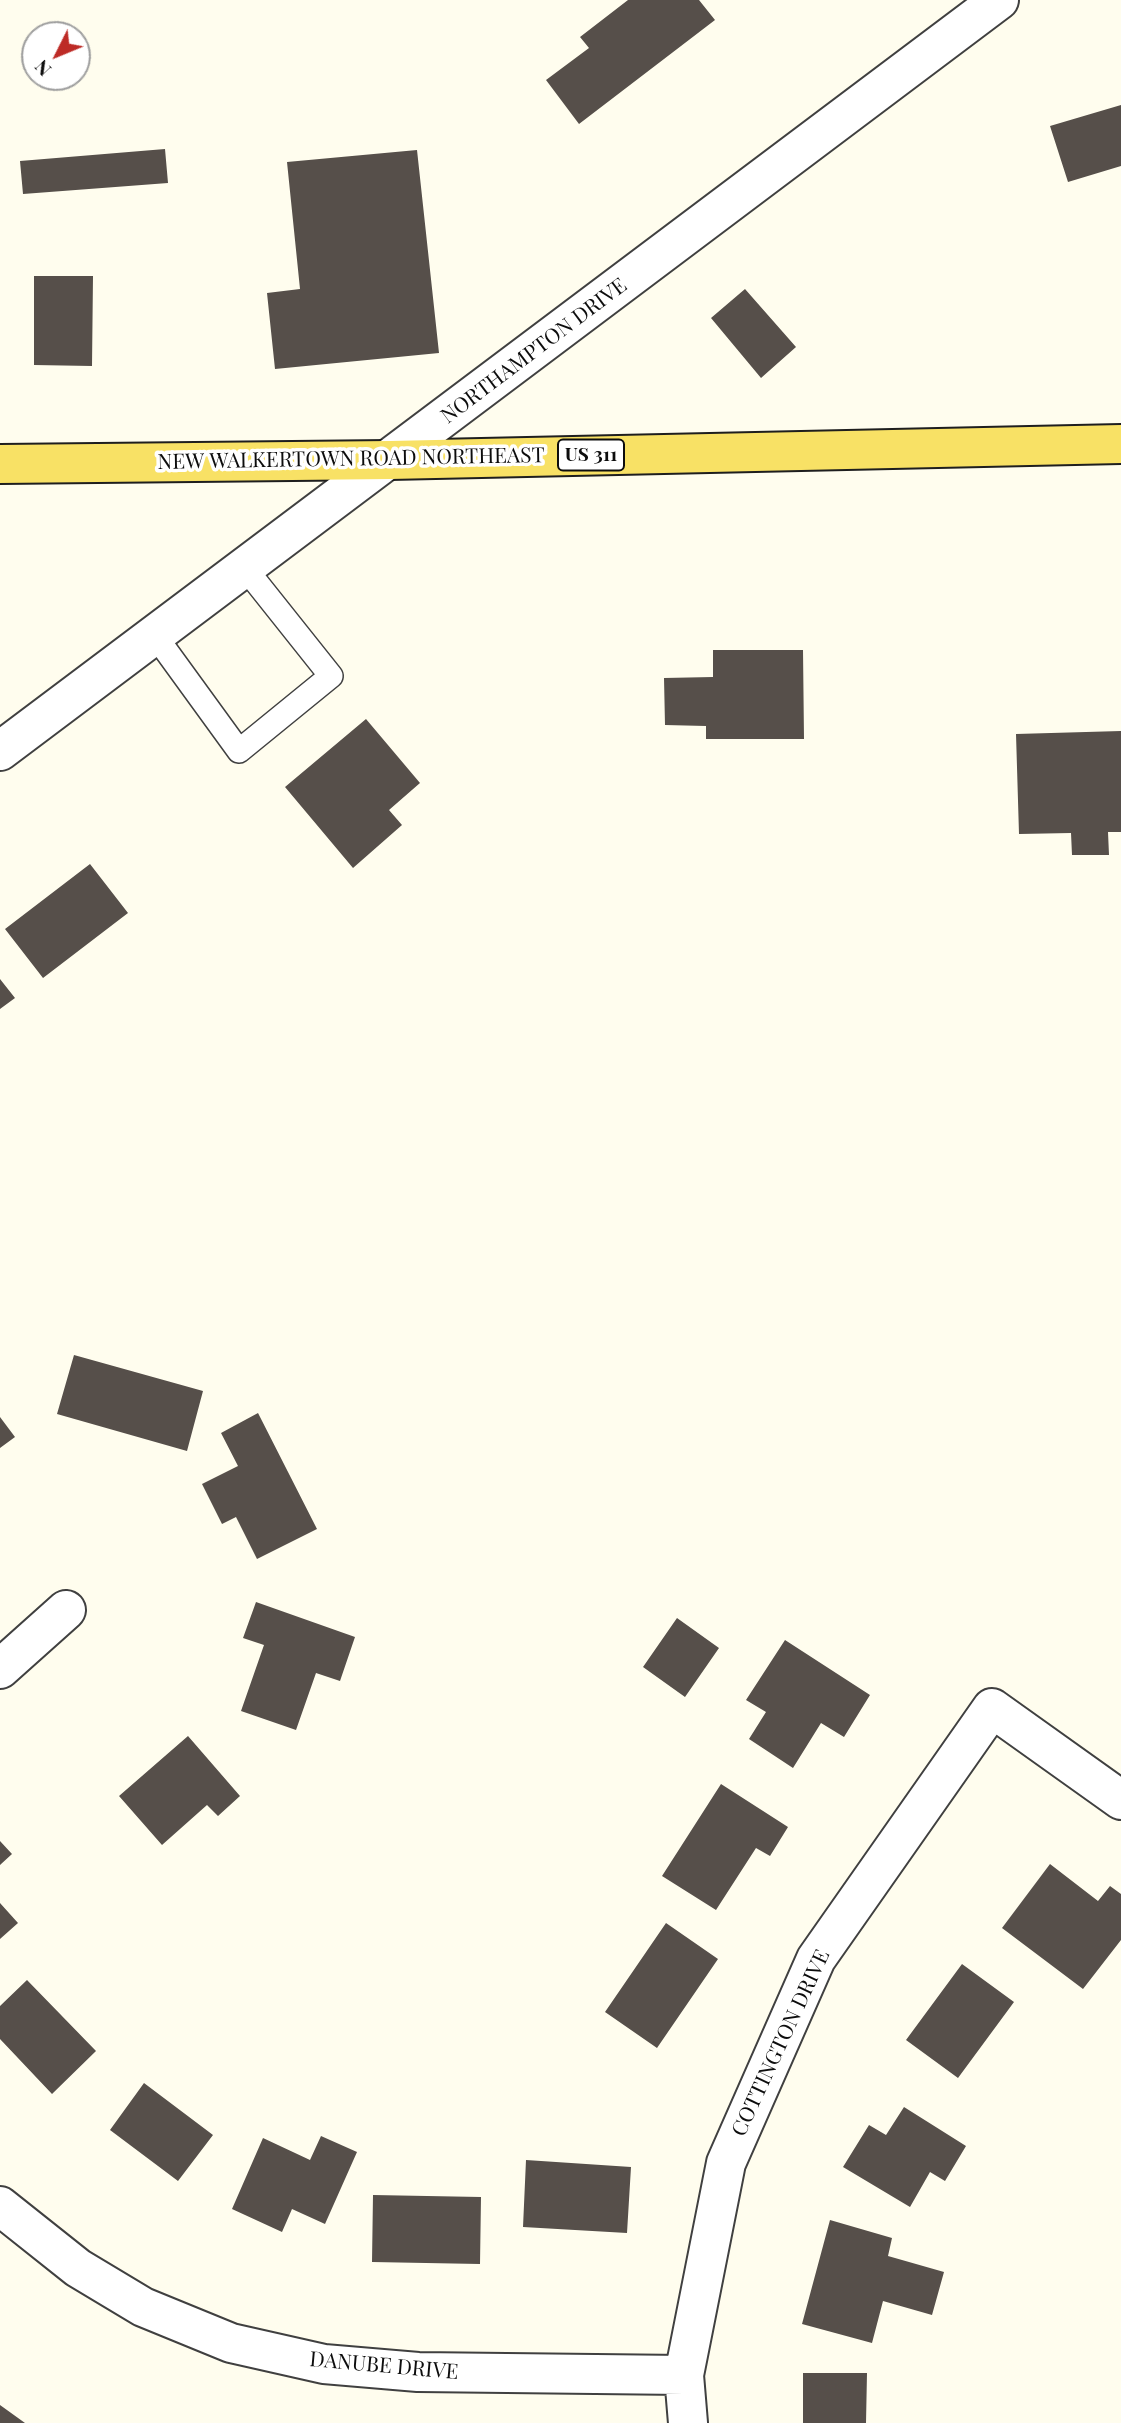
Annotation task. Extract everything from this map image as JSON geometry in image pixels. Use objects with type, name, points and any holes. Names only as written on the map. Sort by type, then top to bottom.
[{"type":"main road","name":"NEW WALKERTOWN ROAD NORTHEAST","points":[[0,464],[390,460],[1121,444]]},
{"type":"street","name":"NORTHAMPTON DRIVE","points":[[0,751],[999,0]]},
{"type":"street","points":[[0,1669],[66,1610]]},
{"type":"street","name":"COTTINGTON DRIVE","points":[[688,2423],[684,2375],[726,2164],[816,1959],[992,1708],[1121,1800]]},
{"type":"street","name":"DANUBE DRIVE","points":[[0,2206],[78,2268],[143,2307],[231,2343],[324,2364],[418,2372],[684,2375]]},
{"type":"lane","points":[[155,634],[239,751],[331,676],[245,568]]},
{"type":"building","points":[[628,0],[699,0],[715,20],[579,124],[546,80],[589,48],[580,37]]},
{"type":"building","points":[[1121,105],[1121,166],[1068,182],[1050,126]]},
{"type":"building","points":[[165,149],[168,183],[23,194],[20,161]]},
{"type":"building","points":[[417,150],[439,353],[275,369],[267,293],[300,289],[287,162]]},
{"type":"building","points":[[34,276],[93,276],[92,366],[34,365]]},
{"type":"building","points":[[745,289],[796,347],[761,378],[711,318]]},
{"type":"building","points":[[713,650],[803,650],[804,739],[706,739],[706,726],[665,725],[664,678],[713,677]]},
{"type":"building","points":[[366,719],[420,783],[389,810],[402,825],[353,868],[285,787]]},
{"type":"building","points":[[1121,731],[1121,832],[1108,832],[1109,855],[1072,855],[1071,833],[1019,834],[1016,734]]},
{"type":"building","points":[[90,864],[128,913],[43,978],[5,929]]},
{"type":"building","points":[[0,979],[15,998],[0,1009]]},
{"type":"building","points":[[74,1355],[203,1391],[187,1451],[57,1414]]},
{"type":"building","points":[[258,1413],[317,1529],[257,1559],[236,1517],[222,1524],[202,1484],[238,1466],[221,1433]]},
{"type":"building","points":[[0,1417],[15,1437],[0,1448]]},
{"type":"building","points":[[256,1602],[355,1637],[340,1681],[316,1673],[296,1730],[241,1711],[264,1645],[243,1638]]},
{"type":"building","points":[[677,1618],[719,1648],[685,1697],[643,1667]]},
{"type":"building","points":[[785,1640],[870,1695],[844,1737],[821,1723],[793,1768],[749,1739],[766,1712],[746,1700]]},
{"type":"building","points":[[188,1736],[240,1796],[218,1816],[207,1805],[162,1845],[119,1796]]},
{"type":"building","points":[[721,1784],[788,1827],[770,1856],[756,1848],[716,1910],[662,1876]]},
{"type":"building","points":[[0,1841],[12,1854],[0,1865]]},
{"type":"building","points":[[1050,1864],[1098,1901],[1110,1886],[1121,1894],[1121,1940],[1083,1989],[1002,1928]]},
{"type":"building","points":[[0,1903],[18,1923],[0,1939]]},
{"type":"building","points":[[666,1923],[718,1959],[657,2048],[605,2012]]},
{"type":"building","points":[[962,1964],[1014,2002],[958,2078],[906,2040]]},
{"type":"building","points":[[27,1980],[96,2051],[52,2094],[0,2039],[0,2006]]},
{"type":"building","points":[[144,2083],[213,2135],[178,2181],[110,2130]]},
{"type":"building","points":[[904,2107],[966,2146],[945,2181],[930,2172],[910,2207],[843,2167],[869,2125],[886,2135]]},
{"type":"building","points":[[321,2136],[357,2152],[325,2224],[292,2209],[282,2232],[232,2209],[263,2138],[310,2160]]},
{"type":"building","points":[[526,2160],[631,2167],[627,2233],[523,2227]]},
{"type":"building","points":[[373,2195],[481,2197],[480,2264],[372,2262]]},
{"type":"building","points":[[830,2220],[892,2238],[888,2256],[944,2272],[932,2315],[883,2301],[872,2343],[802,2324]]},
{"type":"building","points":[[803,2373],[867,2373],[866,2423],[803,2423]]},
{"type":"building","points":[[0,2405],[25,2423],[0,2423]]}]
